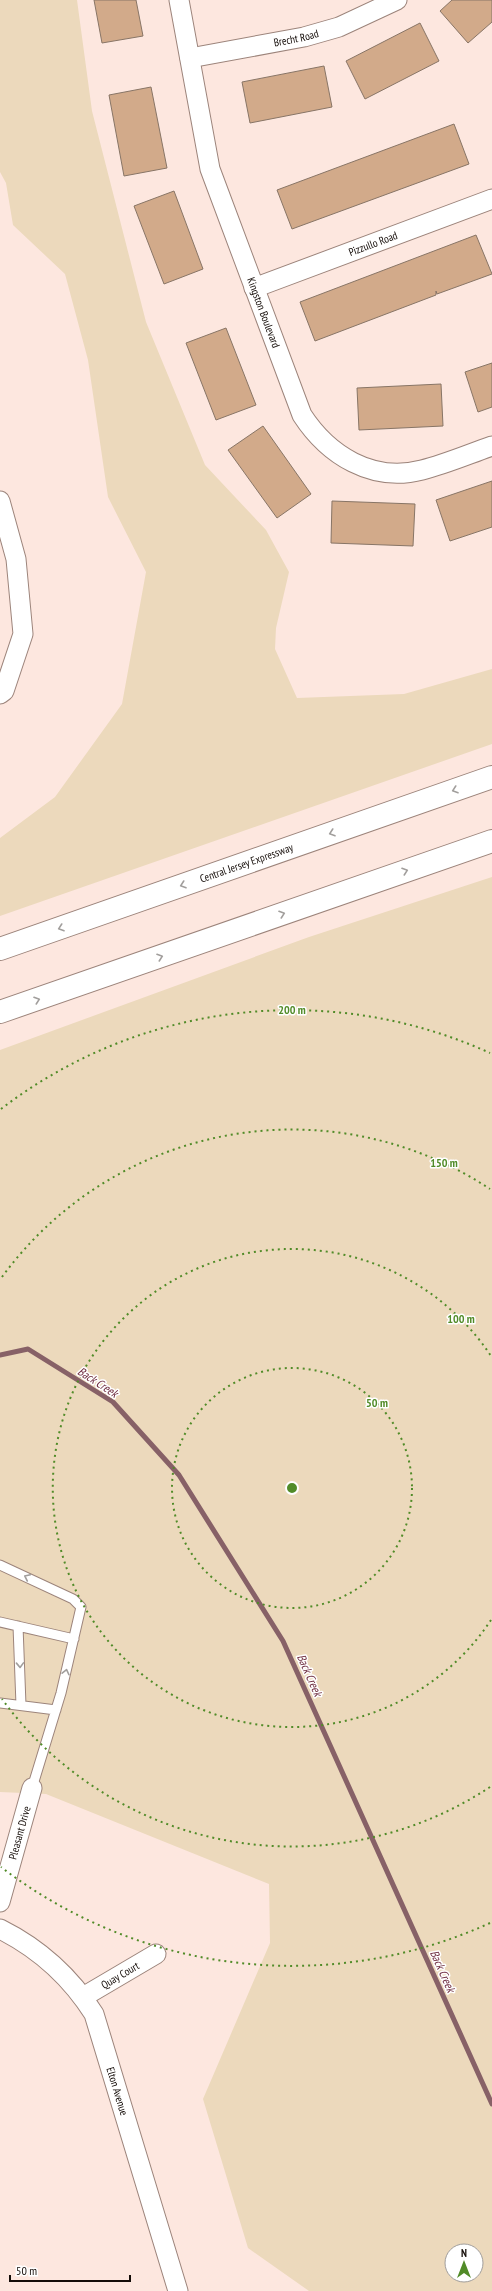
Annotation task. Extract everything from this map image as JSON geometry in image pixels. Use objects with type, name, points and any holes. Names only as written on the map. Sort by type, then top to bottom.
[{"type":"highway","name":"Central Jersey Expressway","points":[[0,949],[492,777]]},
{"type":"highway","points":[[0,1012],[492,841]]},
{"type":"street","name":"Kingston Boulevard","points":[[179,0],[210,169],[302,415],[313,431],[328,447],[345,458],[364,467],[383,472],[402,473],[421,471],[492,446]]},
{"type":"street","name":"Brecht Road","points":[[190,58],[304,37],[339,27],[397,0]]},
{"type":"street","name":"Pizzullo Road","points":[[254,288],[492,199]]},
{"type":"street","points":[[0,501],[16,559],[23,634],[4,691],[0,694]]},
{"type":"street","name":"Pleasant Drive","points":[[0,1902],[32,1788]]},
{"type":"street","name":"Elton Avenue","points":[[0,1929],[25,1941],[48,1959],[83,1997],[94,2014],[178,2291]]},
{"type":"street","name":"Quay Court","points":[[83,1997],[156,1954]]},
{"type":"lane","points":[[0,1565],[73,1599],[81,1607],[56,1710],[32,1788]]},
{"type":"lane","points":[[0,1622],[74,1639]]},
{"type":"lane","points":[[18,1626],[21,1704]]},
{"type":"lane","points":[[0,1703],[21,1704],[56,1710]]},
{"type":"shaded area","points":[[0,0],[77,0],[92,111],[146,322],[205,465],[266,530],[289,572],[276,628],[275,649],[297,698],[404,694],[492,669],[492,744],[0,916],[0,838],[55,797],[122,704],[146,572],[108,497],[88,360],[65,274],[13,225],[6,183],[0,172]]},
{"type":"shaded area","points":[[492,877],[492,2291],[309,2291],[248,2248],[203,2099],[270,1943],[269,1884],[46,1794],[0,1792],[0,1050],[309,937]]},
{"type":"building","points":[[94,0],[136,0],[143,36],[102,43]]},
{"type":"building","points":[[452,0],[492,0],[492,22],[468,43],[440,11]]},
{"type":"building","points":[[420,23],[439,61],[365,99],[346,61]]},
{"type":"building","points":[[324,66],[332,107],[250,123],[242,82]]},
{"type":"building","points":[[151,87],[167,168],[124,176],[109,95]]},
{"type":"building","points":[[454,124],[469,164],[292,229],[277,190]]},
{"type":"building","points":[[174,191],[203,269],[164,284],[134,206]]},
{"type":"building","points":[[476,235],[492,274],[437,294],[436,291],[436,295],[315,341],[300,302]]},
{"type":"building","points":[[226,328],[256,405],[216,420],[186,343]]},
{"type":"building","points":[[492,363],[492,407],[478,412],[465,372]]},
{"type":"building","points":[[441,384],[443,426],[359,430],[357,388]]},
{"type":"building","points":[[263,426],[311,494],[277,518],[228,450]]},
{"type":"building","points":[[492,481],[492,527],[450,541],[436,500]]},
{"type":"building","points":[[332,501],[415,504],[413,546],[331,543]]},
{"type":"waterway","name":"Back Creek","points":[[0,1355],[28,1349],[113,1402],[179,1475],[283,1641],[492,2104]]}]
